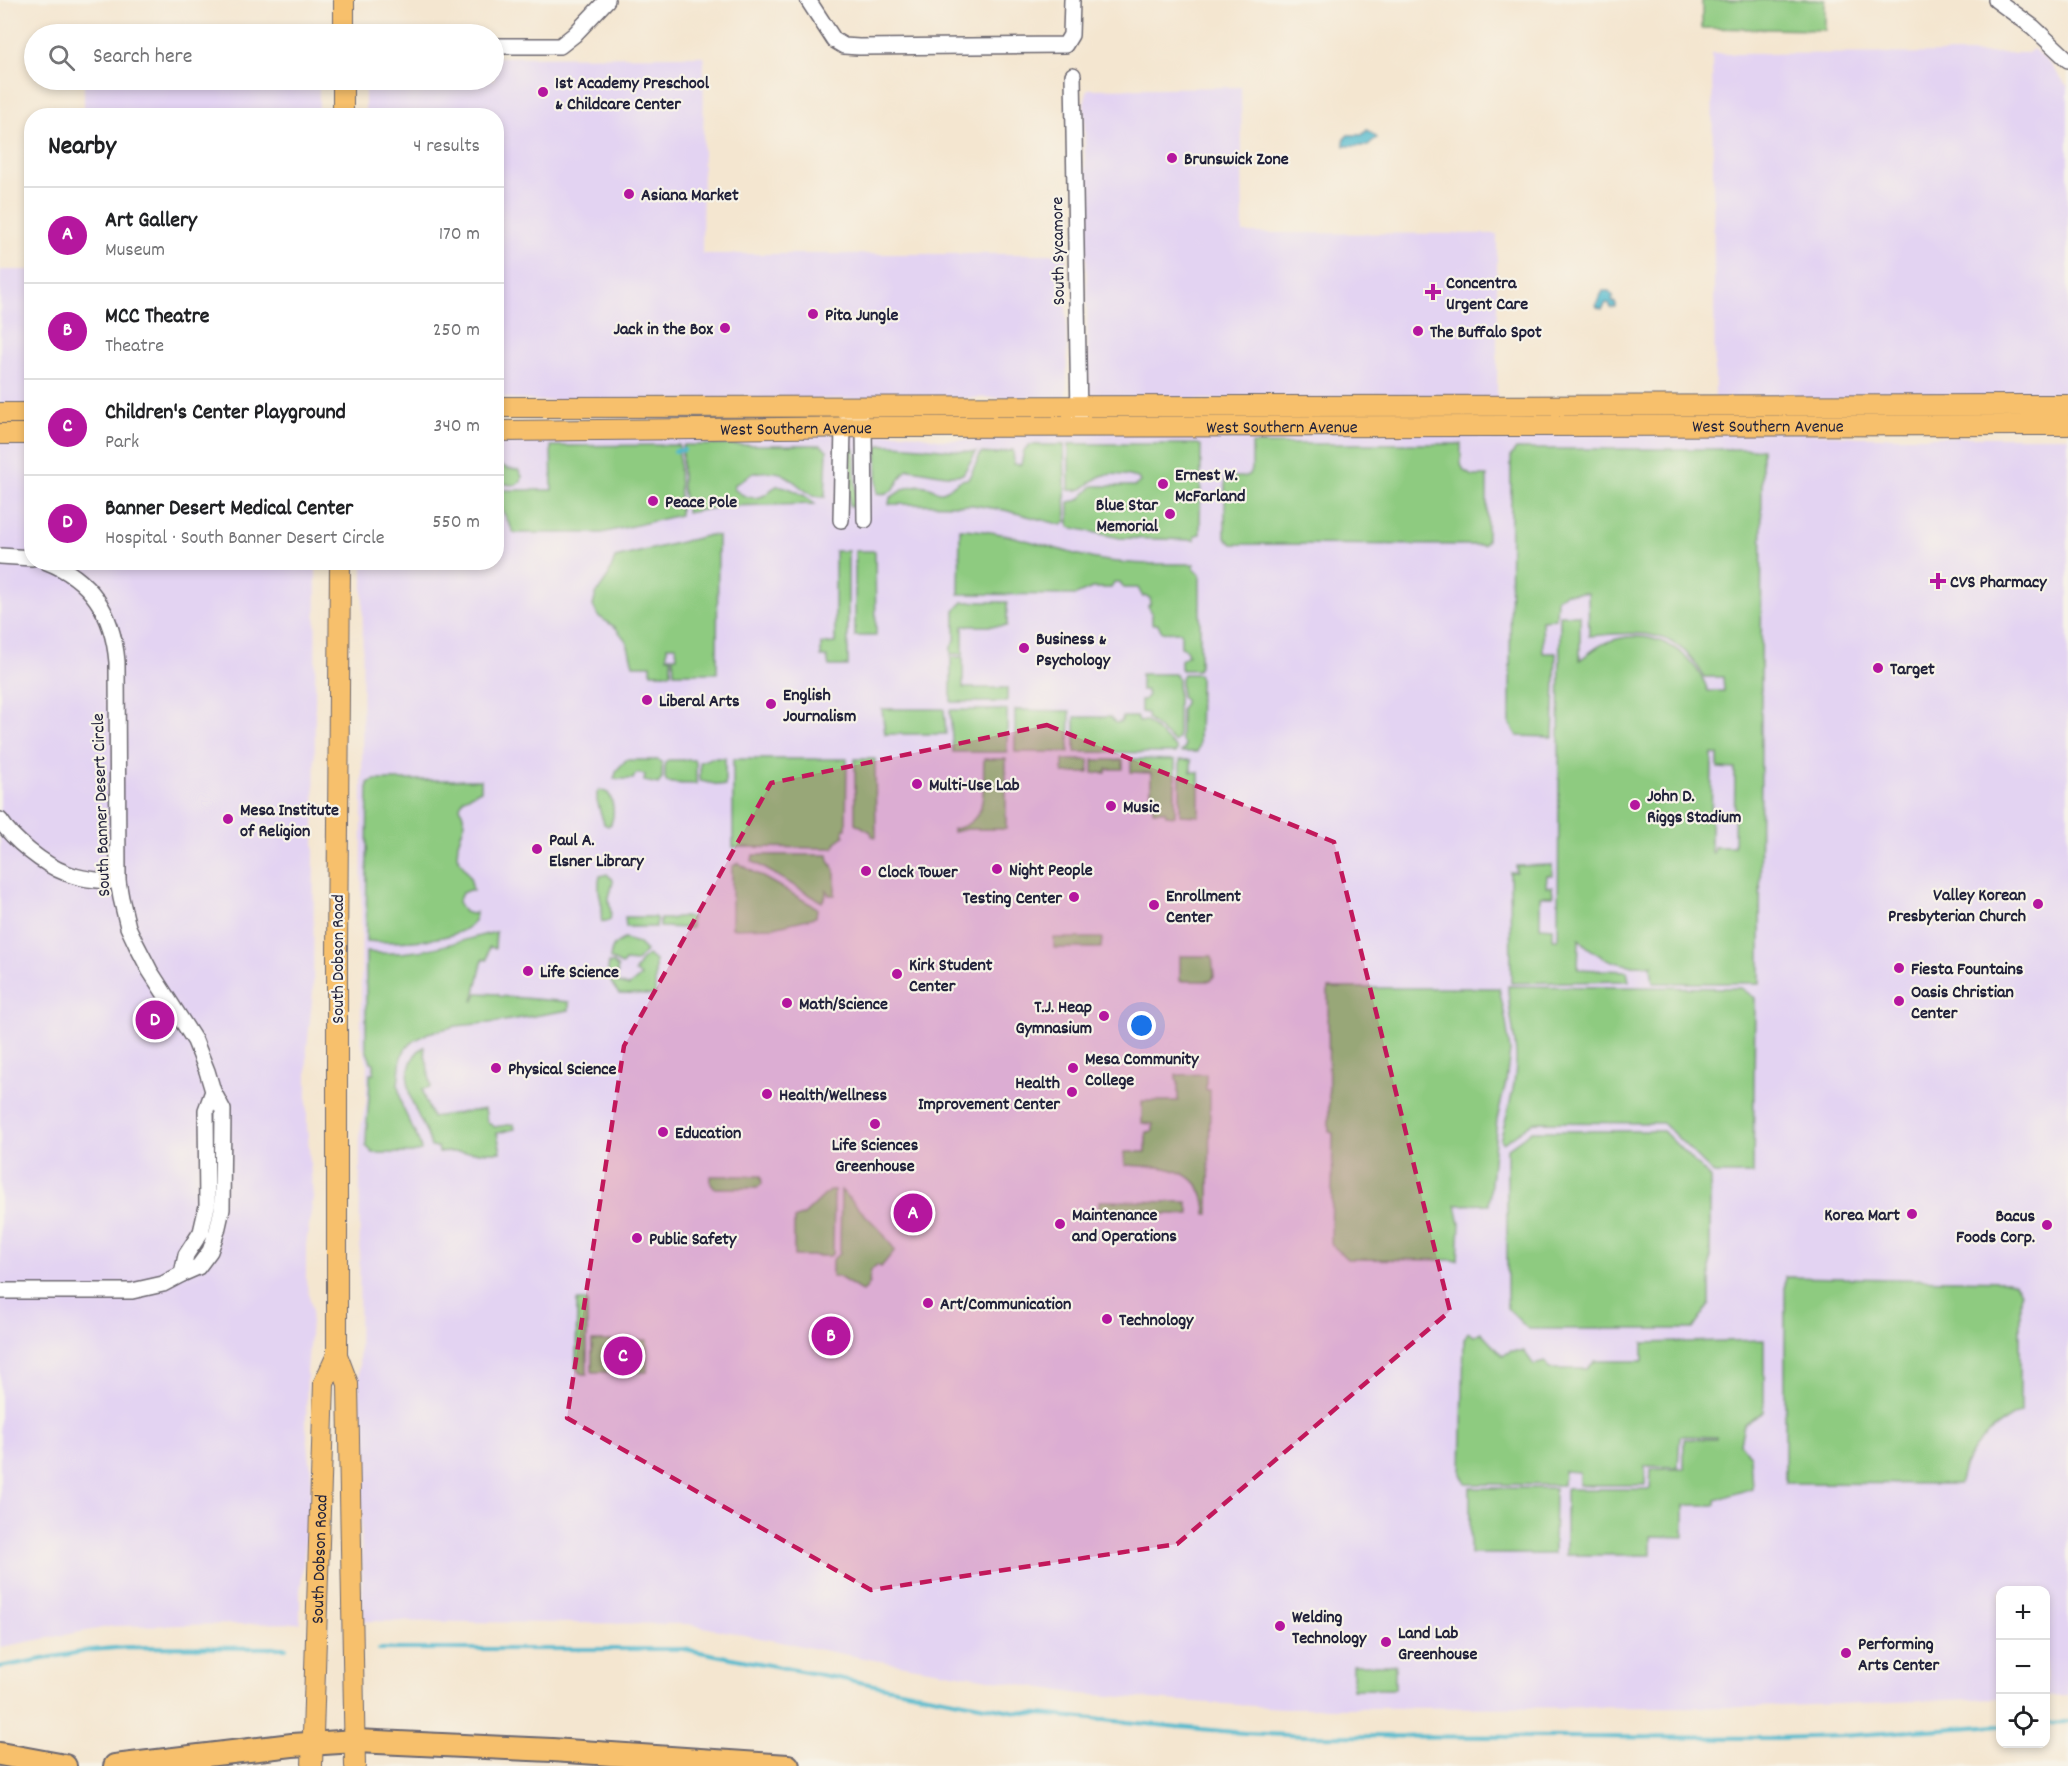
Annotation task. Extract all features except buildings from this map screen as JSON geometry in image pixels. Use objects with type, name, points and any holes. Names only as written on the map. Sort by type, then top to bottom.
[{"type":"highway","points":[[115,1766],[313,1743],[356,1741],[552,1750],[788,1766]]},
{"type":"highway","points":[[0,1754],[65,1766]]},
{"type":"main road","points":[[344,0],[344,24]]},
{"type":"main road","points":[[343,108],[344,90]]},
{"type":"main road","points":[[1806,426],[1814,415],[1922,414],[1936,405]]},
{"type":"main road","name":"West Southern Avenue","points":[[504,431],[864,427],[1079,417],[2068,405]]},
{"type":"main road","name":"West Southern Avenue","points":[[504,407],[854,407],[1079,417],[1806,426],[2068,425]]},
{"type":"main road","points":[[581,429],[621,419],[671,417],[681,413],[684,407]]},
{"type":"main road","points":[[0,413],[24,413]]},
{"type":"main road","name":"South Dobson Road","points":[[340,570],[337,1355],[348,1384],[355,1766]]},
{"type":"main road","name":"South Dobson Road","points":[[312,1766],[324,1383],[337,1355]]},
{"type":"street","points":[[504,46],[560,46],[574,35],[607,0]]},
{"type":"street","points":[[808,0],[834,40],[844,46],[859,47],[1065,45],[1071,35],[1072,0]]},
{"type":"street","points":[[1996,0],[2033,27],[2068,60]]},
{"type":"street","name":"South Sycamore","points":[[1073,75],[1079,417]]},
{"type":"street","points":[[842,520],[843,427],[854,407]]},
{"type":"street","points":[[854,407],[864,427],[864,520]]},
{"type":"street","points":[[0,556],[24,558]]},
{"type":"street","name":"South Banner Desert Circle","points":[[0,1292],[132,1291],[163,1284],[182,1274],[186,1256],[201,1232],[207,1206],[206,1110],[213,1091],[195,1041],[150,971],[128,927],[118,881],[116,645],[106,616],[88,587],[65,570]]},
{"type":"street","points":[[0,820],[6,830],[26,848],[66,873],[96,880],[118,881]]},
{"type":"highlighted area","points":[[1047,725],[1334,842],[1450,1311],[1177,1544],[871,1590],[567,1418],[624,1046],[771,783]]},
{"type":"shaded area","points":[[2033,49],[2050,64],[2068,87],[2068,400],[1715,399],[1712,54],[2028,53]]},
{"type":"shaded area","points":[[704,56],[702,254],[1066,254],[1067,385],[1065,397],[539,401],[504,398],[504,108],[365,108],[365,90],[504,90],[504,57]]},
{"type":"shaded area","points":[[1241,87],[1243,233],[1497,234],[1497,400],[1091,399],[1088,388],[1084,103],[1088,89]]},
{"type":"shaded area","points":[[84,90],[319,90],[319,108],[84,108]]},
{"type":"shaded area","points":[[0,270],[24,270],[24,407],[0,408]]},
{"type":"shaded area","name":"Mesa Community College","points":[[1783,431],[1860,437],[2068,437],[2068,1695],[2050,1696],[2050,1586],[1996,1586],[1996,1698],[1753,1707],[1283,1708],[1080,1694],[874,1660],[688,1624],[363,1621],[359,1404],[360,1132],[366,1102],[367,1062],[361,1043],[363,570],[504,570],[504,442],[531,437],[906,433],[943,440],[993,440],[1023,432]]},
{"type":"shaded area","points":[[0,439],[24,439],[24,570],[316,570],[313,992],[307,1048],[307,1126],[313,1198],[306,1245],[306,1281],[312,1309],[306,1425],[311,1470],[311,1501],[300,1591],[300,1623],[113,1626],[0,1647]]},
{"type":"green space","points":[[1702,0],[1825,0],[1825,30],[1702,28]]},
{"type":"green space","points":[[1069,444],[1198,444],[1201,446],[1200,534],[1195,536],[1195,540],[1120,538],[1069,527],[1069,502],[1079,500],[1093,486],[1135,486],[1140,482],[1134,477],[1108,475],[1095,479],[1079,490],[1069,490]]},
{"type":"green space","points":[[1252,444],[1461,444],[1461,464],[1464,471],[1472,476],[1487,476],[1487,541],[1483,545],[1232,544],[1225,537],[1225,477],[1244,477],[1250,474]]},
{"type":"green space","points":[[679,445],[680,515],[602,533],[514,533],[504,514],[504,490],[552,490],[551,446]]},
{"type":"green space","points":[[684,445],[821,445],[827,450],[825,497],[811,494],[781,473],[759,472],[735,484],[734,489],[744,496],[757,498],[781,486],[797,492],[815,504],[725,506],[687,513],[682,487],[682,448]]},
{"type":"green space","points":[[881,445],[976,452],[963,474],[943,474],[908,469],[893,490],[877,493],[877,449]]},
{"type":"green space","points":[[1029,445],[1064,445],[1066,521],[1062,525],[1004,510],[973,505],[889,504],[890,498],[909,487],[924,486],[938,492],[949,489],[970,476],[981,453],[995,454],[1013,450],[1014,464],[1021,465],[1024,451]]},
{"type":"green space","points":[[852,447],[855,450],[856,504],[852,507],[849,506],[849,448]]},
{"type":"green space","points":[[1516,449],[1762,449],[1760,983],[1653,983],[1651,966],[1654,964],[1633,965],[1613,962],[1595,953],[1579,939],[1578,969],[1627,971],[1629,981],[1511,983],[1510,872],[1516,872],[1516,866],[1552,865],[1553,875],[1547,875],[1546,886],[1552,887],[1553,896],[1540,896],[1540,927],[1553,928],[1553,939],[1558,939],[1560,615],[1580,615],[1580,660],[1607,642],[1623,638],[1654,639],[1681,653],[1701,676],[1708,691],[1724,691],[1723,677],[1704,677],[1693,660],[1669,641],[1640,634],[1589,636],[1588,593],[1566,593],[1557,598],[1556,619],[1542,620],[1543,653],[1556,653],[1553,737],[1517,736],[1510,724],[1511,456]],"holes":[[[1712,754],[1718,755],[1718,768],[1735,769],[1734,847],[1714,847],[1713,853],[1711,852]]]},
{"type":"green space","points":[[504,467],[518,470],[522,476],[521,482],[504,483]]},
{"type":"green space","points":[[960,529],[1010,536],[1091,558],[1117,562],[1194,564],[1194,569],[1200,575],[1200,665],[1198,670],[1181,670],[1181,660],[1188,655],[1186,649],[1181,647],[1181,632],[1162,632],[1158,624],[1152,624],[1152,613],[1148,606],[1151,603],[1150,598],[1143,597],[1138,588],[1124,588],[1120,582],[1114,582],[1111,588],[1092,588],[1076,595],[959,594]]},
{"type":"green space","points":[[710,535],[718,536],[717,673],[674,673],[673,657],[677,657],[676,646],[667,646],[667,657],[671,657],[671,673],[651,673],[651,665],[633,665],[627,642],[615,627],[598,616],[593,606],[596,594],[608,577],[615,558]]},
{"type":"green space","points":[[835,551],[848,551],[848,666],[829,666],[827,657],[821,657],[821,644],[835,643]]},
{"type":"green space","points":[[855,551],[875,551],[876,636],[855,636]]},
{"type":"green space","points":[[963,602],[1007,602],[1007,626],[963,626],[963,654],[951,654],[951,647],[955,640],[955,610]]},
{"type":"green space","points":[[951,657],[963,657],[963,688],[1007,688],[1007,702],[951,702]]},
{"type":"green space","points":[[1141,674],[1175,674],[1178,679],[1178,738],[1174,742],[1148,719],[1147,713],[1141,712],[1141,700],[1148,695],[1146,690],[1141,690]]},
{"type":"green space","points":[[1183,674],[1198,674],[1200,679],[1197,752],[1181,752],[1185,748],[1181,740],[1181,709],[1185,703],[1181,697]]},
{"type":"green space","points":[[882,709],[944,709],[946,734],[885,734]]},
{"type":"green space","points":[[950,710],[1007,710],[1007,752],[953,752]]},
{"type":"green space","points":[[1015,710],[1070,711],[1069,752],[1015,752]]},
{"type":"green space","points":[[1075,717],[1110,717],[1115,723],[1121,722],[1123,717],[1137,717],[1140,722],[1146,721],[1177,749],[1176,753],[1075,752]]},
{"type":"green space","points":[[711,758],[725,758],[725,786],[700,781],[700,762]]},
{"type":"green space","points":[[733,759],[847,759],[844,836],[836,842],[834,848],[733,847]]},
{"type":"green space","points":[[855,759],[875,759],[876,837],[855,823]]},
{"type":"green space","points":[[984,759],[1006,759],[1006,829],[967,829],[953,832],[953,829],[974,819],[979,811],[982,802]]},
{"type":"green space","points":[[1131,759],[1175,760],[1175,816],[1166,815],[1165,811],[1153,811],[1151,773],[1131,772]]},
{"type":"green space","points":[[626,760],[658,760],[662,763],[662,779],[658,784],[644,781],[645,775],[638,773],[633,779],[614,779],[617,770]]},
{"type":"green space","points":[[668,760],[694,760],[696,762],[696,784],[668,782],[665,779],[665,763]]},
{"type":"green space","points":[[1063,760],[1089,760],[1089,773],[1063,773]]},
{"type":"green space","points":[[1093,760],[1123,760],[1123,769],[1107,769],[1106,773],[1093,773]]},
{"type":"green space","points":[[1180,760],[1191,760],[1191,772],[1199,772],[1199,816],[1180,815]]},
{"type":"green space","points":[[374,780],[481,780],[481,790],[464,798],[460,806],[465,822],[458,843],[457,856],[470,877],[473,891],[462,893],[458,902],[464,912],[472,914],[476,912],[473,923],[463,930],[448,936],[430,939],[393,942],[366,941],[368,783]]},
{"type":"green space","points":[[600,790],[608,793],[613,804],[612,820],[608,826],[604,824],[597,801],[597,793]]},
{"type":"green space","points":[[753,855],[828,855],[835,870],[835,895],[829,895],[826,890],[822,902],[752,861]]},
{"type":"green space","points":[[738,863],[817,908],[816,917],[774,927],[732,928],[732,867]]},
{"type":"green space","points":[[607,874],[613,880],[609,900],[611,917],[610,920],[602,922],[599,880],[600,876]]},
{"type":"green space","points":[[625,917],[654,917],[657,919],[656,927],[626,927]]},
{"type":"green space","points":[[691,917],[691,928],[660,927],[660,919]]},
{"type":"green space","points":[[496,932],[495,948],[489,947],[487,960],[483,959],[473,1001],[477,993],[498,994],[499,996],[569,1002],[569,1010],[498,1022],[456,1026],[428,1033],[414,1041],[401,1057],[398,1085],[402,1106],[420,1144],[421,1151],[373,1153],[366,1146],[370,1074],[374,1074],[374,1063],[371,1062],[366,1049],[366,952],[417,951]]},
{"type":"green space","points":[[1054,938],[1102,938],[1101,948],[1054,948]]},
{"type":"green space","points":[[624,939],[638,943],[646,951],[636,962],[625,961],[622,965],[610,959],[613,947]]},
{"type":"green space","points":[[648,955],[655,961],[655,995],[619,994],[610,979],[609,963],[613,963],[618,968],[618,973],[614,975],[617,983],[629,986],[641,976],[635,972],[641,961]]},
{"type":"green space","points":[[1180,956],[1212,956],[1214,976],[1211,981],[1180,981]]},
{"type":"green space","points":[[1508,986],[1741,988],[1755,998],[1753,1174],[1714,1174],[1663,1123],[1534,1122],[1503,1143],[1500,1140],[1511,1099],[1516,1067]]},
{"type":"green space","points":[[1328,988],[1499,988],[1510,1051],[1506,1082],[1497,1119],[1489,1204],[1456,1205],[1460,1223],[1458,1260],[1347,1259],[1331,1244],[1333,1133],[1329,1132]]},
{"type":"green space","points":[[424,1047],[431,1087],[422,1089],[432,1117],[485,1109],[487,1121],[494,1127],[514,1124],[515,1129],[497,1133],[501,1152],[439,1152],[438,1147],[431,1147],[408,1089],[411,1063]]},
{"type":"green space","points":[[1206,1074],[1206,1090],[1210,1090],[1209,1214],[1206,1214],[1204,1198],[1198,1186],[1190,1177],[1167,1168],[1125,1165],[1125,1152],[1146,1152],[1146,1132],[1153,1131],[1153,1124],[1142,1123],[1142,1101],[1178,1101],[1176,1075]]},
{"type":"green space","points":[[1532,1131],[1663,1131],[1710,1178],[1710,1304],[1693,1329],[1528,1329],[1507,1308],[1507,1149]]},
{"type":"green space","points":[[711,1176],[761,1176],[762,1184],[757,1188],[715,1188],[711,1183]]},
{"type":"green space","points":[[830,1190],[834,1190],[833,1253],[830,1256],[794,1256],[794,1219],[804,1215]]},
{"type":"green space","points":[[841,1190],[881,1231],[895,1250],[881,1267],[877,1265],[871,1270],[870,1283],[863,1292],[839,1277],[832,1277],[832,1260],[840,1253]]},
{"type":"green space","points":[[1099,1201],[1187,1202],[1190,1214],[1099,1214]]},
{"type":"green space","points":[[1785,1277],[2008,1281],[2015,1283],[2020,1293],[2020,1412],[1995,1427],[1981,1440],[1969,1456],[1959,1484],[1785,1483]]},
{"type":"green space","points":[[577,1301],[587,1301],[587,1374],[582,1374],[576,1368]]},
{"type":"green space","points":[[1468,1332],[1474,1336],[1481,1332],[1503,1356],[1510,1351],[1524,1351],[1534,1365],[1545,1362],[1549,1369],[1587,1369],[1595,1361],[1643,1361],[1643,1343],[1764,1340],[1764,1412],[1744,1424],[1740,1443],[1750,1456],[1752,1488],[1716,1500],[1716,1505],[1684,1505],[1684,1537],[1651,1536],[1651,1555],[1566,1555],[1566,1489],[1650,1489],[1651,1469],[1684,1469],[1684,1439],[1716,1439],[1716,1437],[1680,1436],[1678,1467],[1645,1466],[1645,1485],[1579,1485],[1579,1472],[1564,1471],[1563,1485],[1466,1484],[1461,1474],[1464,1339]]},
{"type":"green space","points":[[647,1340],[647,1372],[592,1372],[592,1341]]},
{"type":"green space","points":[[1470,1488],[1555,1488],[1554,1554],[1470,1554]]},
{"type":"green space","points":[[1353,1665],[1395,1665],[1395,1689],[1353,1689]]},
{"type":"water","points":[[1367,130],[1377,138],[1368,146],[1344,146],[1344,139],[1348,135],[1362,135]]},
{"type":"water","points":[[1603,291],[1609,291],[1616,307],[1611,308],[1609,303],[1606,303],[1602,309],[1597,307],[1596,304]]},
{"type":"waterway","points":[[675,451],[684,450]]},
{"type":"waterway","points":[[674,504],[684,504]]},
{"type":"waterway","points":[[0,1667],[91,1650],[127,1647],[286,1648]]},
{"type":"waterway","points":[[379,1649],[684,1649],[1017,1712],[1244,1733],[1308,1736],[1775,1738],[1996,1725]]},
{"type":"waterway","points":[[2050,1723],[2068,1722]]},
{"type":"place","name":"1st Academy Preschool & Childcare Center","points":[[543,92]]},
{"type":"place","name":"Brunswick Zone","points":[[1172,158]]},
{"type":"place","name":"Asiana Market","points":[[629,194]]},
{"type":"place","name":"Concentra Urgent Care","points":[[1433,292]]},
{"type":"place","name":"Pita Jungle","points":[[813,314]]},
{"type":"place","name":"Jack in the Box","points":[[725,328]]},
{"type":"place","name":"The Buffalo Spot","points":[[1418,331]]},
{"type":"place","name":"Ernest W. McFarland","points":[[1163,484]]},
{"type":"place","name":"Peace Pole","points":[[653,501]]},
{"type":"place","name":"Blue Star Memorial","points":[[1170,514]]},
{"type":"place","name":"CVS Pharmacy","points":[[1938,581]]},
{"type":"place","name":"Business & Psychology","points":[[1024,648]]},
{"type":"place","name":"Target","points":[[1878,668]]},
{"type":"place","name":"Liberal Arts","points":[[647,700]]},
{"type":"place","name":"English Journalism","points":[[771,704]]},
{"type":"place","name":"Multi-Use Lab","points":[[917,784]]},
{"type":"place","name":"John D. Riggs Stadium","points":[[1635,805]]},
{"type":"place","name":"Music","points":[[1111,806]]},
{"type":"place","name":"Mesa Institute of Religion","points":[[228,819]]},
{"type":"place","name":"Paul A. Elsner Library","points":[[537,849]]},
{"type":"place","name":"Night People","points":[[997,869]]},
{"type":"place","name":"Clock Tower","points":[[866,871]]},
{"type":"place","name":"Testing Center","points":[[1074,897]]},
{"type":"place","name":"Valley Korean Presbyterian Church","points":[[2038,904]]},
{"type":"place","name":"Enrollment Center","points":[[1154,905]]},
{"type":"place","name":"Fiesta Fountains","points":[[1899,968]]},
{"type":"place","name":"Life Science","points":[[528,971]]},
{"type":"place","name":"Kirk Student Center","points":[[897,974]]},
{"type":"place","name":"Oasis Christian Center","points":[[1899,1001]]},
{"type":"place","name":"Math/Science","points":[[787,1003]]},
{"type":"place","name":"T.J. Heap Gymnasium","points":[[1104,1016]]},
{"type":"place","name":"Banner Desert Medical Center","points":[[155,1020]]},
{"type":"place","name":"Physical Science","points":[[496,1068]]},
{"type":"place","name":"Mesa Community College","points":[[1073,1068]]},
{"type":"place","name":"Health Improvement Center","points":[[1072,1092]]},
{"type":"place","name":"Health/Wellness","points":[[767,1094]]},
{"type":"place","name":"Life Sciences Greenhouse","points":[[875,1124]]},
{"type":"place","name":"Education","points":[[663,1132]]},
{"type":"place","name":"Art Gallery","points":[[913,1213]]},
{"type":"place","name":"Korea Mart","points":[[1912,1214]]},
{"type":"place","name":"Maintenance and Operations","points":[[1060,1224]]},
{"type":"place","name":"Bacus Foods Corp.","points":[[2047,1225]]},
{"type":"place","name":"Public Safety","points":[[637,1238]]},
{"type":"place","name":"Art/Communication","points":[[928,1303]]},
{"type":"place","name":"Technology","points":[[1107,1319]]},
{"type":"place","name":"MCC Theatre","points":[[831,1336]]},
{"type":"place","name":"Children's Center Playground","points":[[623,1356]]},
{"type":"place","name":"Welding Technology","points":[[1280,1626]]},
{"type":"place","name":"Land Lab Greenhouse","points":[[1386,1642]]},
{"type":"place","name":"Performing Arts Center","points":[[1846,1653]]}]
